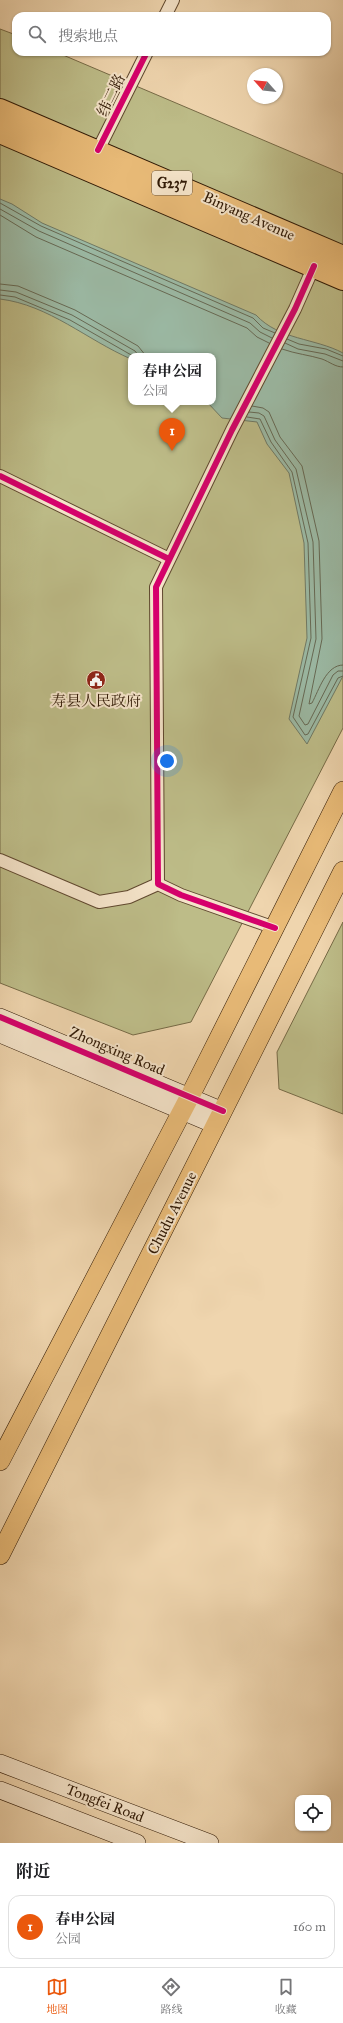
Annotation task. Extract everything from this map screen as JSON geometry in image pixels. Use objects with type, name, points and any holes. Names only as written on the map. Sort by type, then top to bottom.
[{"type":"highway","name":"Binyang Avenue","points":[[0,110],[98,150],[343,258]]},
{"type":"highway","name":"Binyang Avenue","points":[[0,132],[343,278]]},
{"type":"main road","points":[[0,1461],[190,1096],[343,791]]},
{"type":"main road","name":"Chudu Avenue","points":[[0,1555],[343,871]]},
{"type":"street","points":[[167,12],[173,0]]},
{"type":"street","name":"纬二路","points":[[98,150],[145,56]]},
{"type":"street","points":[[158,884],[156,587],[232,430],[295,309],[314,266]]},
{"type":"street","points":[[0,476],[169,559]]},
{"type":"street","points":[[0,860],[99,902],[129,897],[158,884]]},
{"type":"street","points":[[158,884],[180,895],[275,928]]},
{"type":"street","name":"Zhongxing Road","points":[[0,1017],[190,1096],[219,1118]]},
{"type":"street","name":"Zhongxing Road","points":[[0,1034],[219,1118]]},
{"type":"street","name":"Tongfei Road","points":[[0,1763],[210,1843]]},
{"type":"street","name":"Tongfei Road","points":[[0,1790],[137,1843]]},
{"type":"shaded area","points":[[0,29],[12,34],[12,56],[65,56],[343,174],[343,728],[191,1022],[133,1035],[0,983]]},
{"type":"shaded area","points":[[343,922],[343,1114],[279,1089],[277,1052]]},
{"type":"water","points":[[0,199],[12,204],[42,223],[256,315],[265,323],[286,334],[321,344],[343,353],[343,676],[307,744],[289,719],[307,638],[304,543],[289,473],[267,444],[257,422],[222,418],[210,405],[216,405],[216,353],[128,353],[128,358],[35,308],[0,299]]},
{"type":"cycle path","points":[[98,150],[145,56]]},
{"type":"cycle path","points":[[275,928],[181,895],[158,884],[156,587],[232,430],[295,309],[314,266]]},
{"type":"cycle path","points":[[0,476],[169,559]]},
{"type":"cycle path","points":[[0,1017],[223,1111]]},
{"type":"place","name":"春申公园","points":[[172,451]]},
{"type":"place","name":"寿县人民政府","points":[[96,680]]}]
